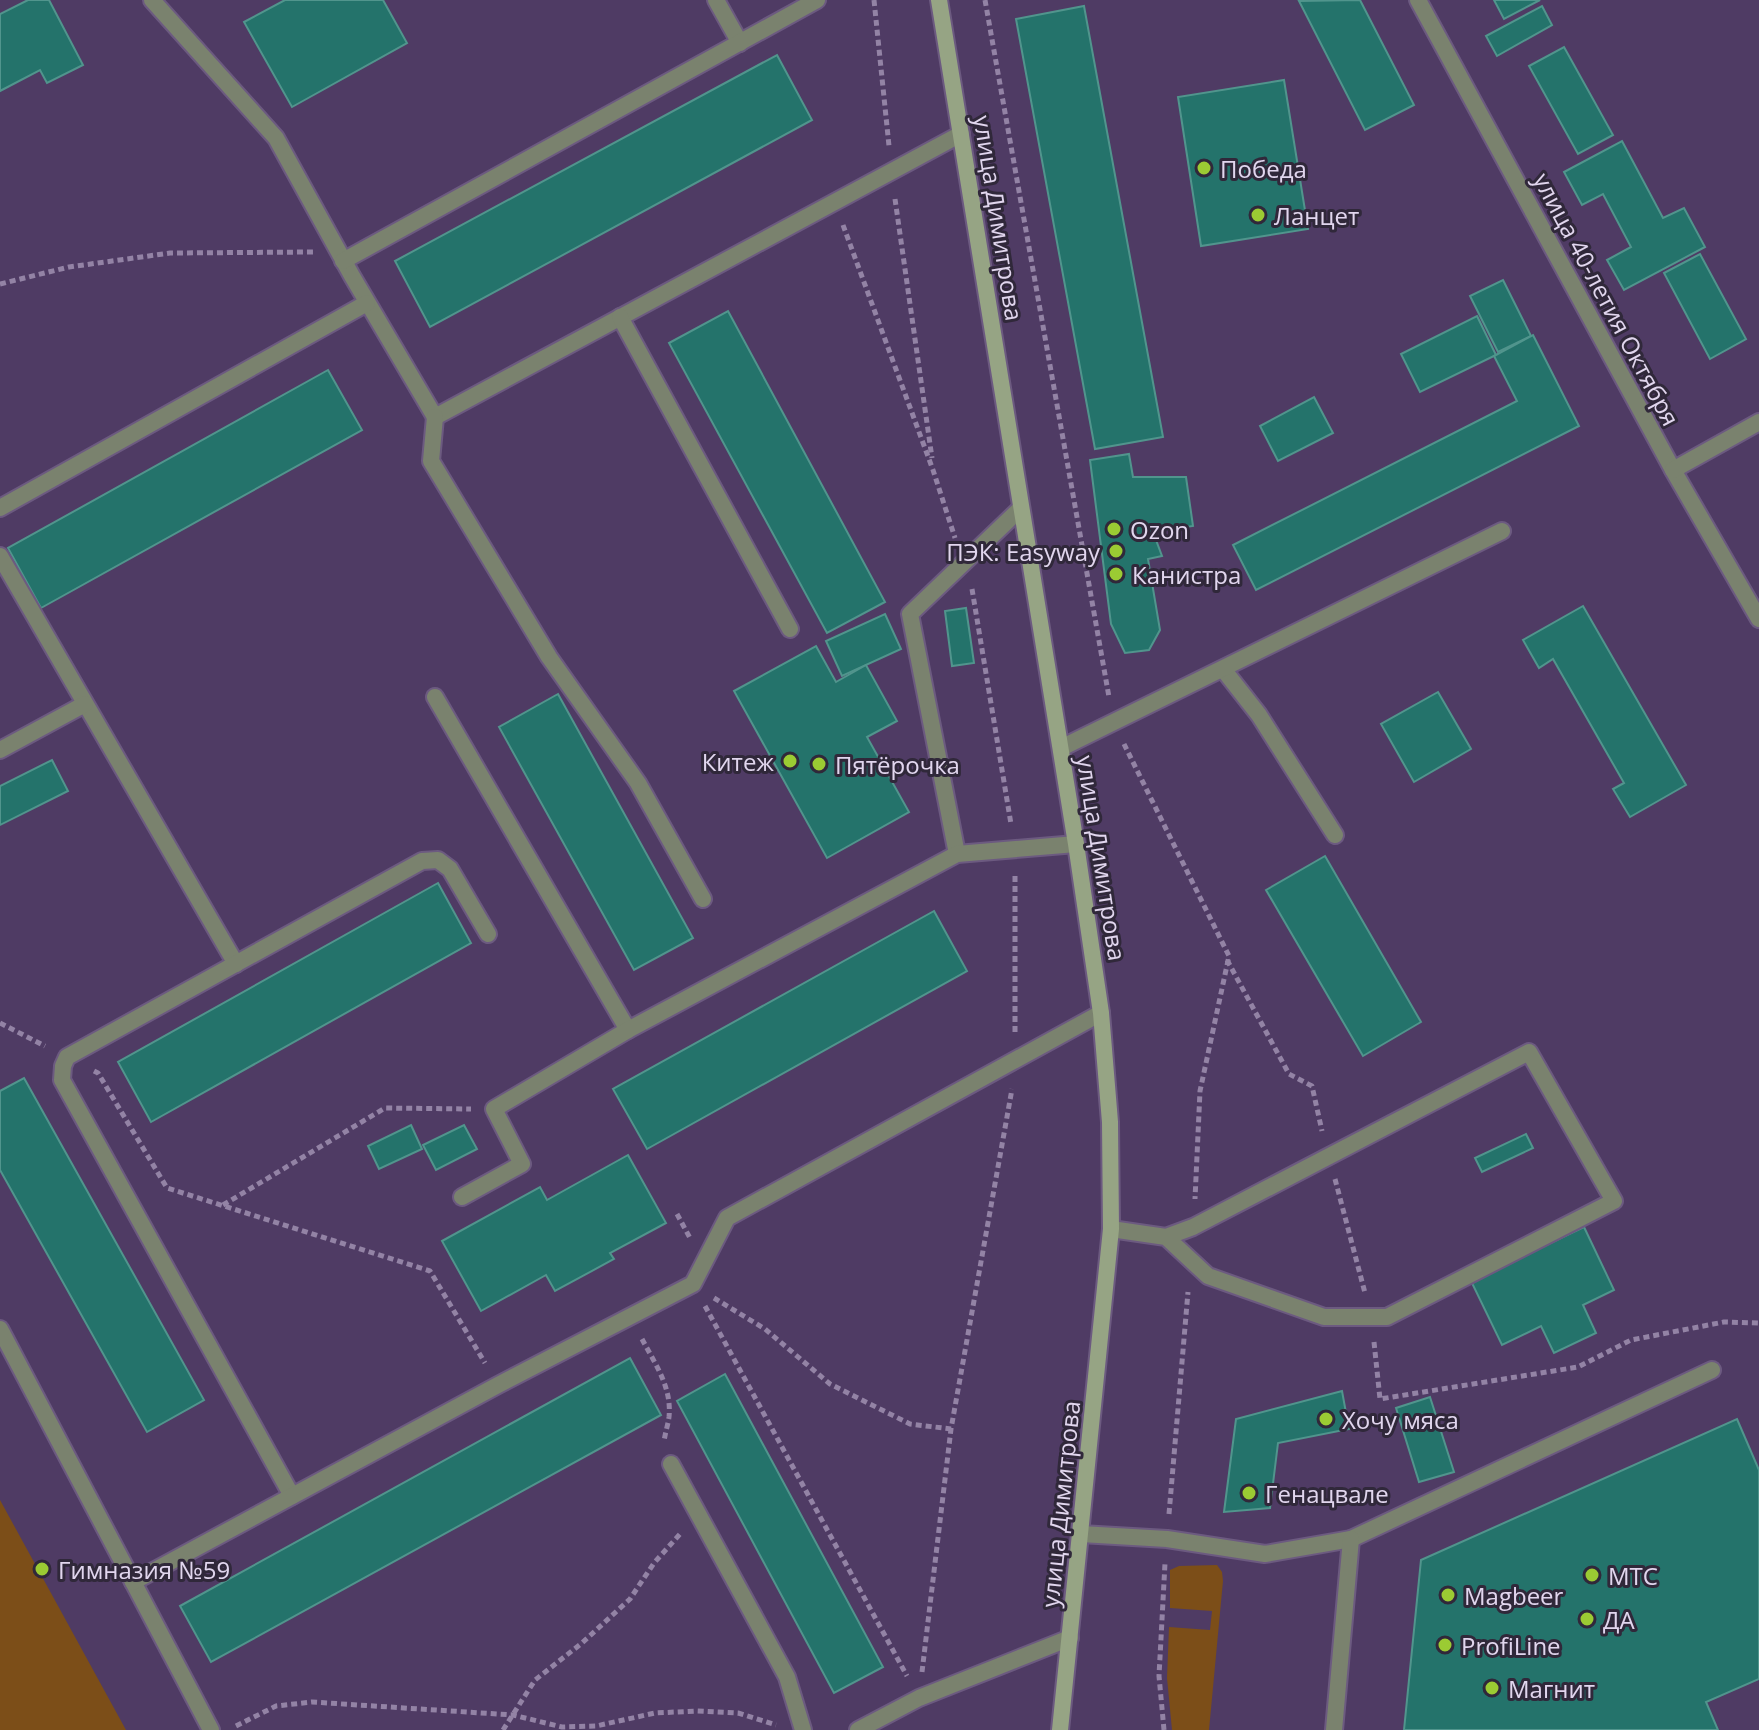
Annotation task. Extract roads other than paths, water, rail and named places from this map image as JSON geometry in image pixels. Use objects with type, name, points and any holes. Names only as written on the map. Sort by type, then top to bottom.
[{"type":"main road","name":"улица Димитрова","points":[[939,0],[1076,844],[1101,1013],[1110,1122],[1111,1229],[1060,1730]]},
{"type":"street","points":[[152,0],[276,138],[340,256],[435,417],[431,461],[549,657],[638,783],[703,899]]},
{"type":"street","points":[[716,0],[740,43]]},
{"type":"street","points":[[340,256],[817,0]]},
{"type":"street","name":"улица 40-летия Октября","points":[[1418,0],[1673,470],[1759,619]]},
{"type":"street","points":[[435,417],[961,134]]},
{"type":"street","points":[[0,508],[367,303]]},
{"type":"street","points":[[620,317],[790,629]]},
{"type":"street","points":[[1673,470],[1759,422]]},
{"type":"street","points":[[957,854],[910,614],[1021,508]]},
{"type":"street","points":[[1061,748],[1502,531]]},
{"type":"street","points":[[0,556],[236,964]]},
{"type":"street","points":[[1223,669],[1259,715],[1335,835]]},
{"type":"street","points":[[435,697],[628,1030]]},
{"type":"street","points":[[0,750],[85,704]]},
{"type":"street","points":[[462,1197],[522,1164],[494,1109],[628,1030],[957,854],[1076,844]]},
{"type":"street","points":[[292,1496],[62,1080],[63,1066],[67,1057],[422,861],[438,860],[450,869],[488,934]]},
{"type":"street","points":[[133,1582],[498,1385],[693,1284],[727,1218],[1101,1013]]},
{"type":"street","points":[[1111,1229],[1166,1237],[1193,1227],[1529,1052],[1614,1201],[1387,1317],[1324,1317],[1208,1276],[1166,1237]]},
{"type":"street","points":[[0,1329],[211,1730]]},
{"type":"street","points":[[1081,1534],[1167,1539],[1265,1554],[1351,1539],[1712,1370]]},
{"type":"street","points":[[671,1464],[787,1677],[803,1730]]},
{"type":"street","points":[[1334,1730],[1351,1539]]},
{"type":"street","points":[[858,1730],[919,1698],[1070,1638]]},
{"type":"place","name":"Победа","points":[[1204,168]]},
{"type":"place","name":"Ланцет","points":[[1258,215]]},
{"type":"place","name":"Ozon","points":[[1114,529]]},
{"type":"place","name":"ПЭК: Easyway","points":[[1116,551]]},
{"type":"place","name":"Канистра","points":[[1116,574]]},
{"type":"place","name":"Китеж","points":[[790,761]]},
{"type":"place","name":"Пятёрочка","points":[[819,764]]},
{"type":"place","name":"Хочу мяса","points":[[1326,1419]]},
{"type":"place","name":"Генацвале","points":[[1249,1493]]},
{"type":"place","name":"Гимназия №59","points":[[42,1569]]},
{"type":"place","name":"МТС","points":[[1592,1575]]},
{"type":"place","name":"Magbeer","points":[[1448,1595]]},
{"type":"place","name":"ДА","points":[[1587,1619]]},
{"type":"place","name":"ProfiLine","points":[[1445,1645]]},
{"type":"place","name":"Магнит","points":[[1492,1688]]}]
